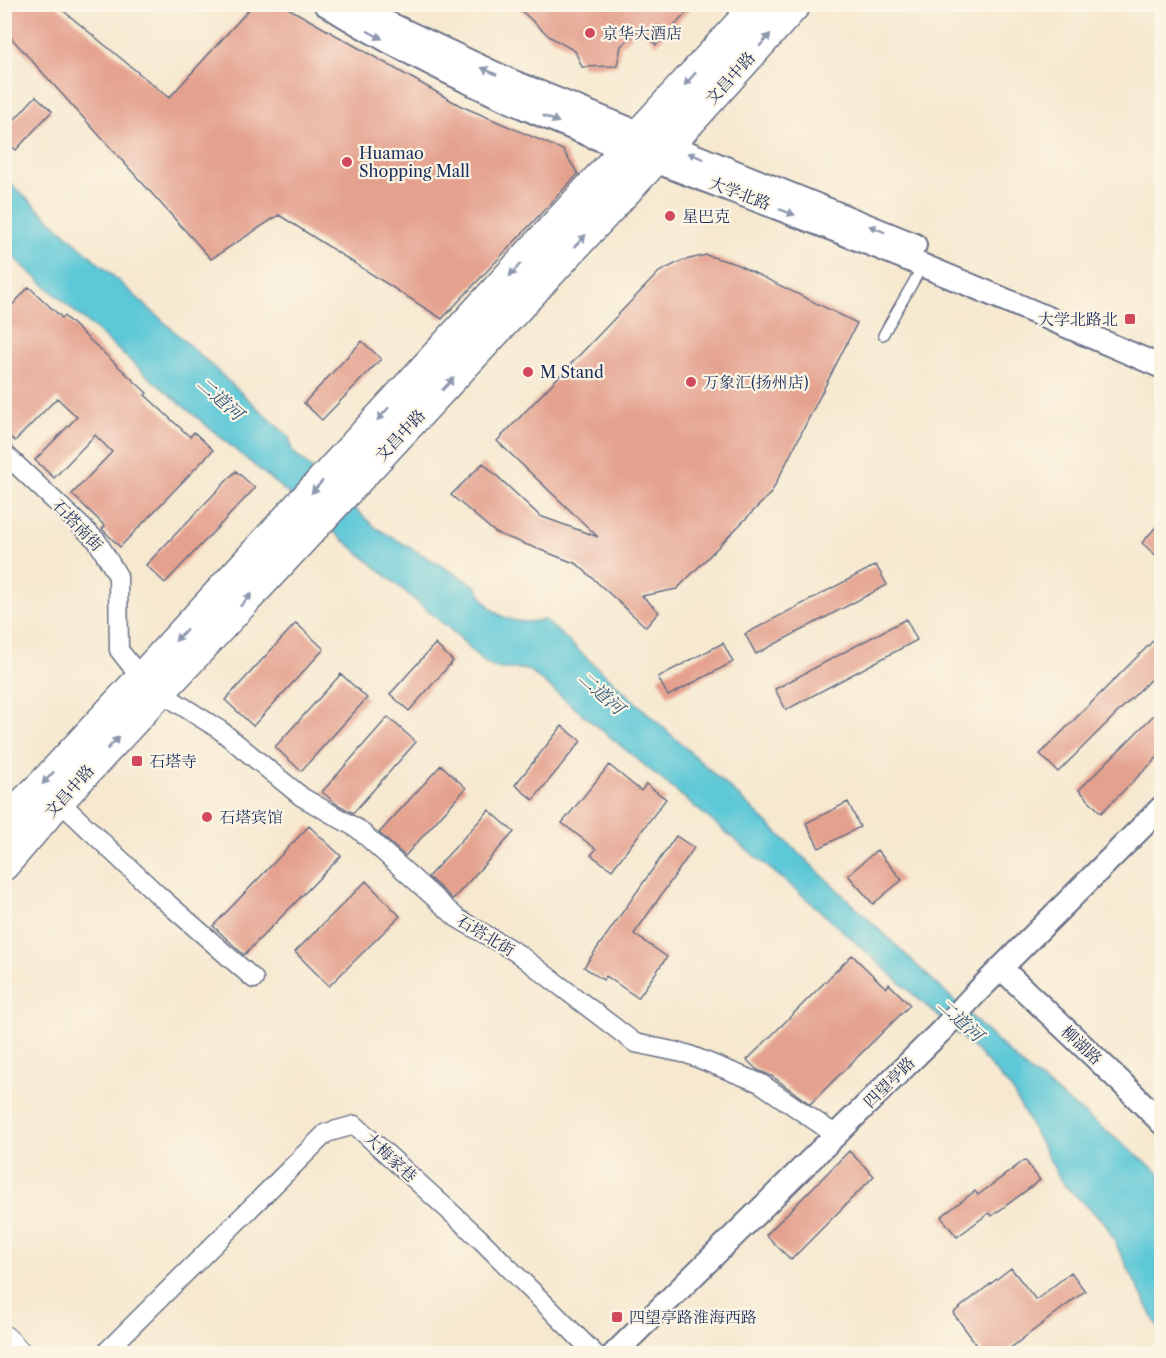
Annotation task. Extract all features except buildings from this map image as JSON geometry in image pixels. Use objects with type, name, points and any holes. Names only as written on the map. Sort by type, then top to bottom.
[{"type":"main road","name":"文昌中路","points":[[4,865],[59,801],[151,685],[301,523],[343,458],[758,4]]},
{"type":"main road","name":"文昌中路","points":[[301,523],[351,488],[662,153],[796,4]]},
{"type":"main road","name":"文昌中路","points":[[4,822],[151,685]]},
{"type":"main road","points":[[4,1339],[19,1353]]},
{"type":"street","name":"大学北路","points":[[325,4],[370,33],[504,100],[633,141]]},
{"type":"street","name":"大学北路","points":[[355,4],[371,15],[633,141],[1161,367]]},
{"type":"street","name":"大学北路","points":[[662,153],[854,219],[1161,352]]},
{"type":"street","name":"石塔南街","points":[[4,453],[97,541],[118,576],[119,650],[151,685]]},
{"type":"street","name":"石塔北街","points":[[151,685],[220,730],[302,797],[358,830],[457,918],[517,953],[635,1043],[687,1054],[760,1083],[836,1135]]},
{"type":"street","points":[[59,801],[157,894],[254,978]]},
{"type":"street","name":"四望亭路","points":[[614,1353],[836,1135],[1161,807]]},
{"type":"street","name":"柳湖路","points":[[1002,969],[1161,1123]]},
{"type":"street","name":"大梅家巷","points":[[104,1353],[326,1133],[355,1125],[479,1238],[595,1353]]},
{"type":"lane","points":[[884,334],[923,264]]},
{"type":"water","name":"二道河","points":[[5,179],[289,437],[292,451],[376,528],[476,586],[488,605],[503,617],[522,622],[545,620],[745,802],[1023,1066],[1161,1174],[1161,1333],[1105,1223],[1063,1184],[1011,1089],[978,1052],[807,899],[530,671],[497,668],[481,659],[457,635],[150,378],[5,250]]},
{"type":"place","name":"京华大酒店","points":[[590,33]]},
{"type":"place","name":"Huamao Shopping Mall","points":[[347,162]]},
{"type":"place","name":"星巴克","points":[[670,216]]},
{"type":"place","name":"大学北路北","points":[[1130,319]]},
{"type":"place","name":"M Stand","points":[[528,372]]},
{"type":"place","name":"万象汇(扬州店)","points":[[691,382]]},
{"type":"place","name":"石塔寺","points":[[137,761]]},
{"type":"place","name":"石塔宾馆","points":[[207,817]]},
{"type":"place","name":"四望亭路淮海西路","points":[[617,1317]]}]
